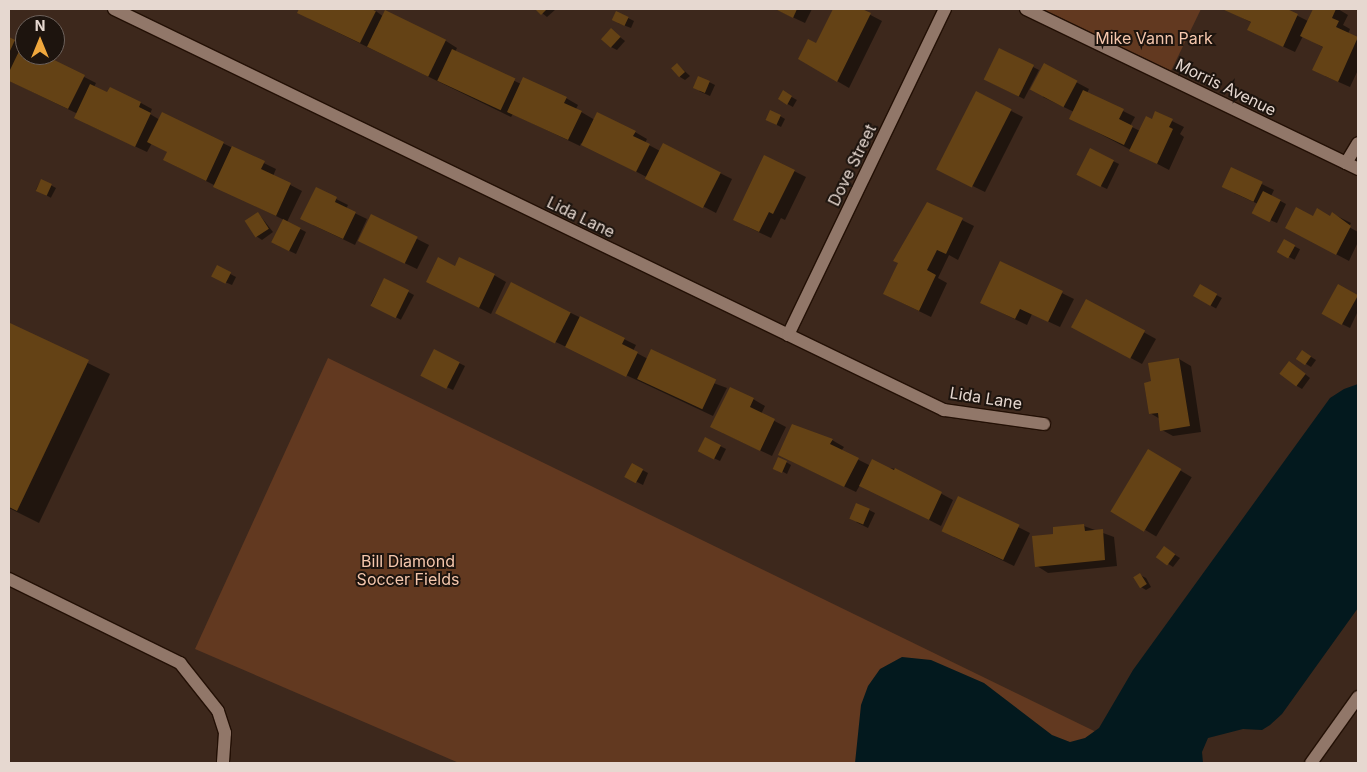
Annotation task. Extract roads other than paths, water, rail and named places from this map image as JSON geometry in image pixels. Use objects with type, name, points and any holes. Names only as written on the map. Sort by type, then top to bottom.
[{"type":"street","name":"Lida Lane","points":[[114,9],[944,410],[1044,424]]},
{"type":"street","name":"Dove Street","points":[[788,335],[945,9]]},
{"type":"street","name":"Morris Avenue","points":[[1026,9],[1358,169]]},
{"type":"street","points":[[1346,163],[1358,143]]},
{"type":"street","points":[[9,579],[180,663],[218,711],[225,733],[223,763]]},
{"type":"street","points":[[1311,763],[1358,697]]},
{"type":"water","points":[[1358,384],[1358,608],[1282,714],[1270,725],[1262,730],[1243,729],[1208,738],[1202,752],[1203,763],[855,763],[861,705],[868,686],[880,669],[902,657],[931,660],[984,683],[1052,735],[1070,742],[1085,738],[1099,728],[1133,670],[1330,398],[1344,389]]},
{"type":"park label","name":"Mike Vann Park","points":[[1154,38]]},
{"type":"park label","name":"Bill Diamond Soccer Fields","points":[[408,570]]}]
